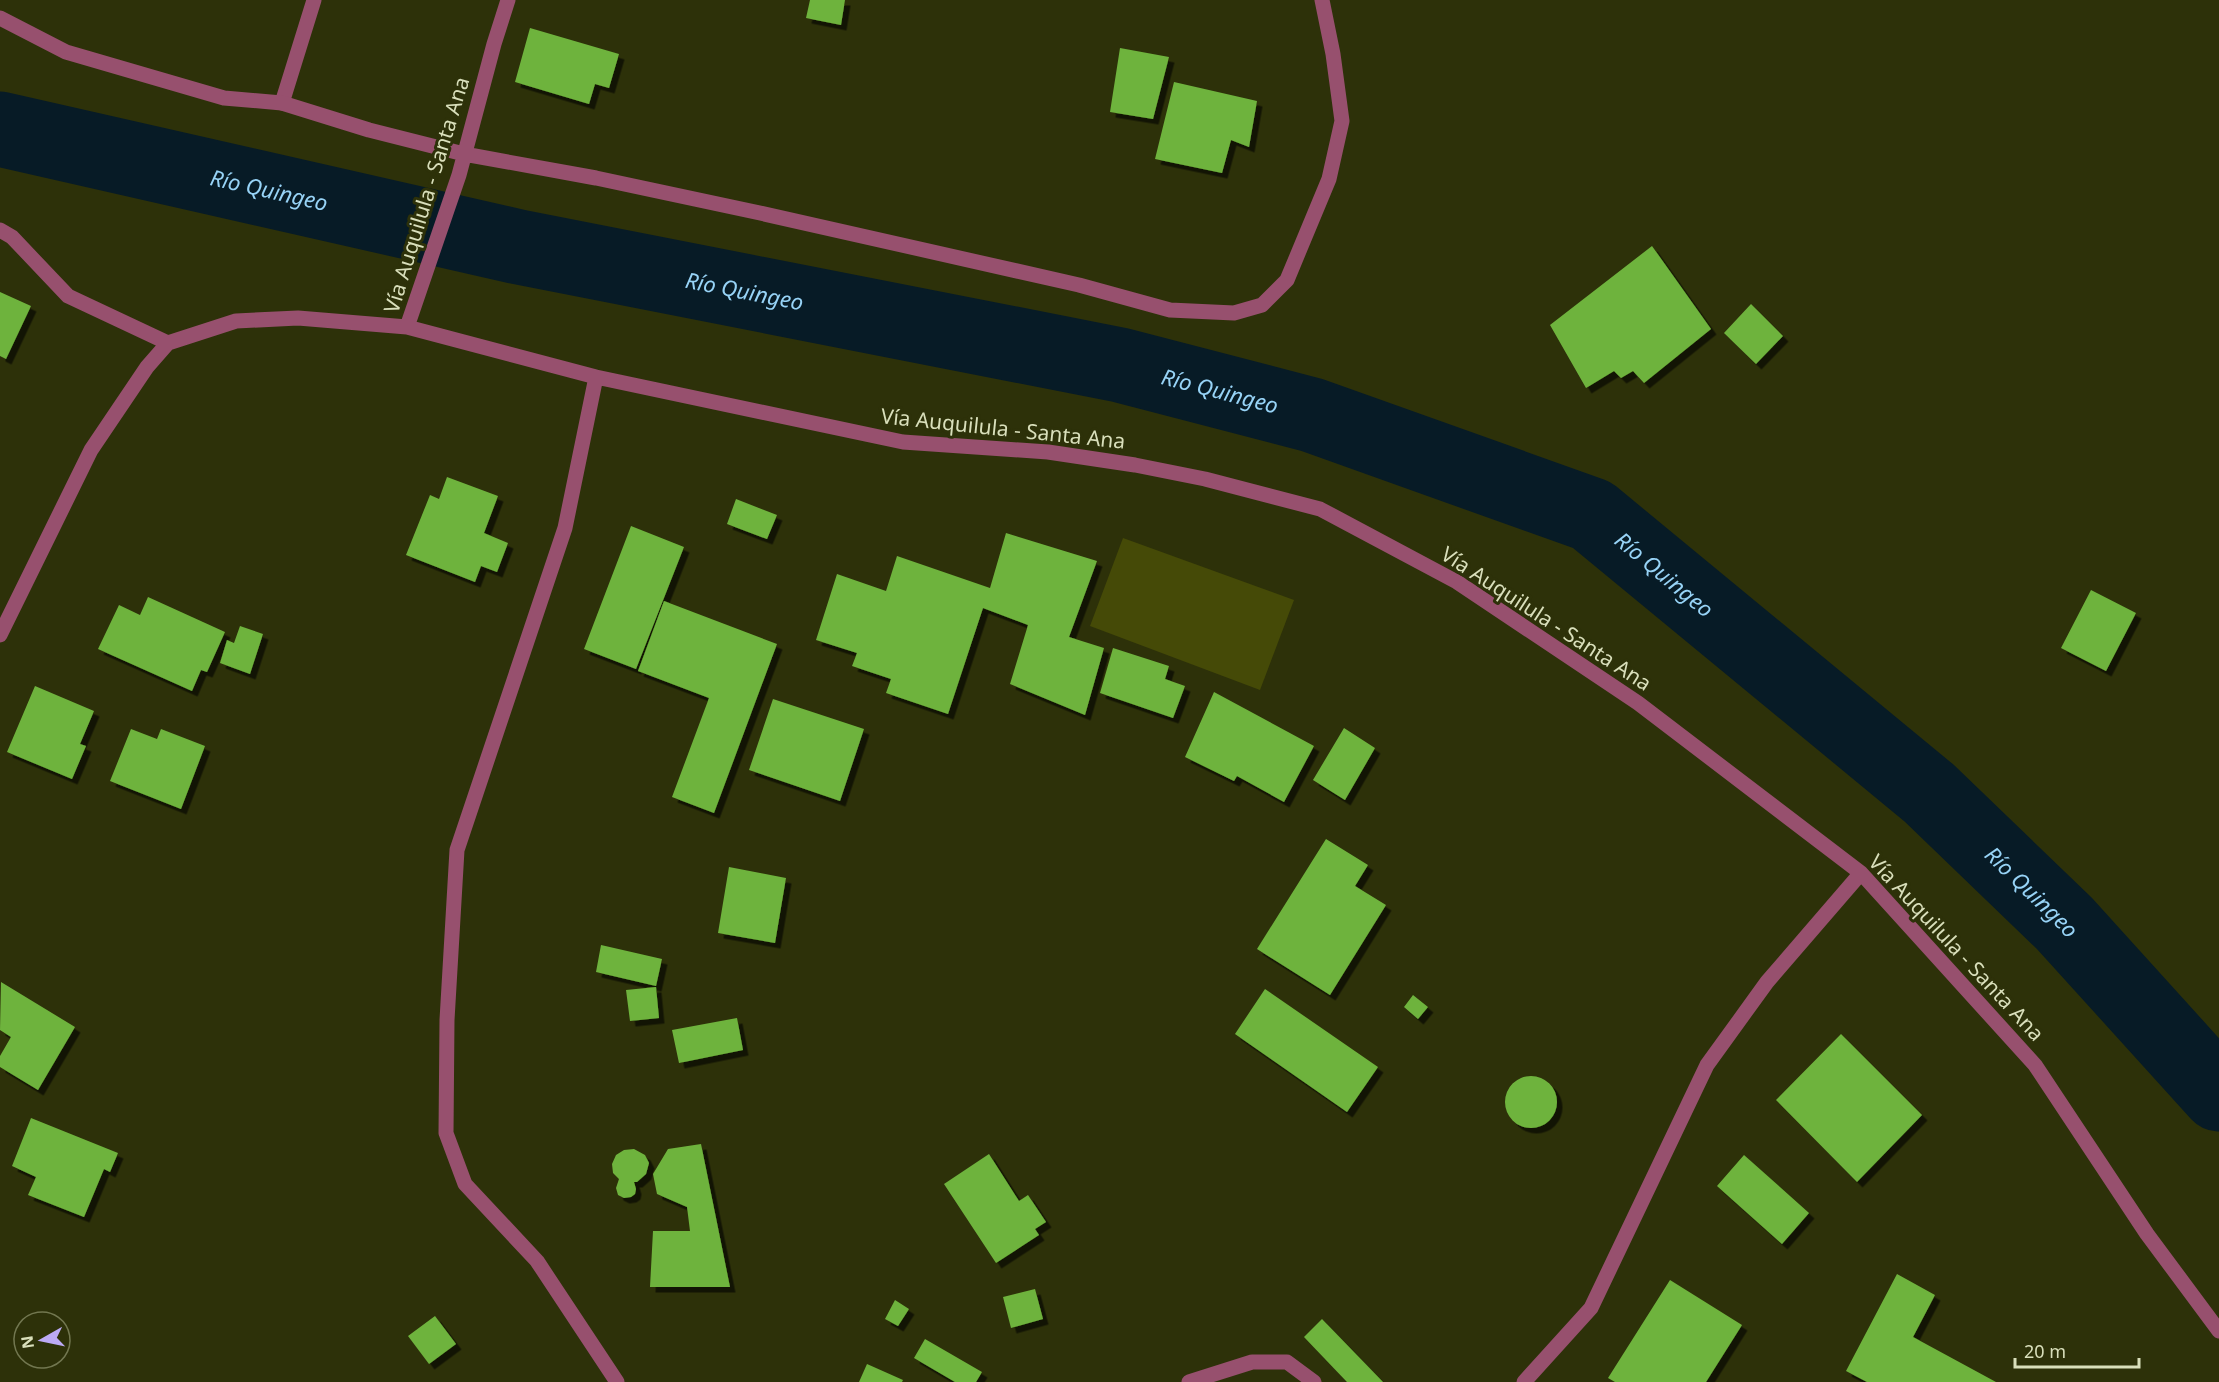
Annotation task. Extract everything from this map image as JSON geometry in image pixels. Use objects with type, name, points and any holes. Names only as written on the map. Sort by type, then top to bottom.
[{"type":"street","points":[[282,103],[314,0]]},
{"type":"street","name":"Vía Auquilula - Santa Ana","points":[[508,0],[459,175],[407,327],[596,377],[903,442],[1048,452],[1135,465],[1205,479],[1320,509],[1457,582],[1619,691],[1861,873],[2035,1065],[2146,1234],[2219,1331]]},
{"type":"street","points":[[0,18],[66,52],[224,98],[282,103],[369,130],[464,154],[596,178],[760,213],[1078,285],[1170,309],[1233,314],[1262,305],[1287,280],[1329,179],[1342,120],[1333,54],[1322,0]]},
{"type":"street","points":[[0,230],[12,237],[68,296],[168,343]]},
{"type":"street","points":[[0,635],[91,450],[147,367],[168,343],[236,321],[298,318],[407,327]]},
{"type":"street","points":[[596,377],[565,528],[457,850],[447,1020],[446,1133],[465,1184],[537,1261],[618,1382]]},
{"type":"street","points":[[1524,1382],[1591,1308],[1707,1065],[1767,982],[1861,873]]},
{"type":"street","points":[[1189,1382],[1252,1362],[1287,1362],[1314,1382]]},
{"type":"green space","points":[[1123,538],[1294,600],[1260,690],[1090,626]]},
{"type":"building","points":[[810,0],[845,0],[841,25],[806,18]]},
{"type":"building","points":[[530,28],[619,54],[609,88],[595,84],[589,104],[515,82]]},
{"type":"building","points":[[1120,48],[1169,57],[1153,119],[1110,112]]},
{"type":"building","points":[[1174,82],[1257,101],[1249,147],[1231,140],[1222,173],[1155,159]]},
{"type":"building","points":[[1652,246],[1711,329],[1644,383],[1633,371],[1621,378],[1614,371],[1586,388],[1550,325]]},
{"type":"building","points":[[0,292],[31,306],[6,359],[0,356]]},
{"type":"building","points":[[1751,304],[1783,336],[1756,364],[1724,333]]},
{"type":"building","points":[[447,477],[498,496],[484,533],[508,543],[497,572],[481,566],[475,582],[406,555],[430,495],[439,499]]},
{"type":"building","points":[[736,499],[777,515],[767,539],[727,524]]},
{"type":"building","points":[[631,526],[684,547],[636,669],[584,649]]},
{"type":"building","points":[[1006,533],[1097,561],[1069,637],[1104,648],[1085,715],[1010,684],[1028,625],[983,608],[948,714],[886,693],[891,679],[852,666],[857,653],[816,640],[837,574],[886,591],[897,556],[990,588]]},
{"type":"building","points":[[2091,590],[2136,613],[2106,671],[2061,648]]},
{"type":"building","points":[[148,597],[225,632],[207,672],[201,670],[192,691],[98,649],[119,605],[140,615]]},
{"type":"building","points":[[664,601],[777,644],[714,813],[672,797],[709,698],[638,671]]},
{"type":"building","points":[[240,626],[263,634],[250,674],[220,663],[227,640],[234,643]]},
{"type":"building","points":[[1113,648],[1169,666],[1165,679],[1185,686],[1173,718],[1100,693]]},
{"type":"building","points":[[35,686],[94,711],[80,744],[86,746],[72,779],[7,752]]},
{"type":"building","points":[[1214,692],[1314,746],[1284,802],[1237,776],[1234,781],[1185,757]]},
{"type":"building","points":[[773,699],[864,729],[840,801],[749,770]]},
{"type":"building","points":[[1344,728],[1375,748],[1345,800],[1313,780]]},
{"type":"building","points":[[131,729],[157,739],[161,729],[205,746],[181,809],[110,781]]},
{"type":"building","points":[[1326,839],[1368,865],[1355,886],[1386,905],[1330,995],[1257,949]]},
{"type":"building","points":[[729,867],[786,878],[775,943],[718,933]]},
{"type":"building","points":[[601,945],[662,959],[656,986],[596,972]]},
{"type":"building","points":[[1,982],[75,1027],[38,1090],[0,1067],[0,1056],[11,1037],[0,1030]]},
{"type":"building","points":[[656,987],[659,1018],[630,1021],[626,990]]},
{"type":"building","points":[[1265,989],[1378,1067],[1347,1112],[1235,1034]]},
{"type":"building","points":[[1413,995],[1428,1007],[1418,1019],[1404,1007]]},
{"type":"building","points":[[737,1018],[743,1050],[679,1063],[672,1030]]},
{"type":"building","points":[[1841,1034],[1922,1115],[1857,1182],[1776,1100]]},
{"type":"building","points":[[1526,1076],[1536,1076],[1550,1083],[1557,1102],[1550,1121],[1536,1128],[1526,1128],[1516,1124],[1509,1117],[1505,1107],[1505,1097],[1509,1087],[1516,1080]]},
{"type":"building","points":[[31,1118],[118,1153],[110,1172],[104,1169],[84,1217],[28,1195],[36,1177],[12,1166]]},
{"type":"building","points":[[701,1144],[730,1287],[650,1287],[653,1231],[690,1231],[687,1207],[657,1194],[653,1174],[668,1149]]},
{"type":"building","points":[[634,1149],[645,1155],[649,1163],[646,1174],[634,1182],[635,1194],[624,1198],[618,1195],[616,1188],[619,1179],[613,1173],[612,1164],[616,1155],[624,1150]]},
{"type":"building","points":[[989,1154],[1019,1201],[1028,1195],[1046,1222],[1035,1229],[1039,1235],[996,1263],[944,1184]]},
{"type":"building","points":[[1744,1155],[1809,1213],[1782,1244],[1717,1186]]},
{"type":"building","points":[[1897,1274],[1935,1295],[1913,1337],[1996,1382],[1867,1382],[1846,1371]]},
{"type":"building","points":[[1670,1280],[1742,1325],[1706,1382],[1615,1382],[1608,1378]]},
{"type":"building","points":[[1035,1289],[1043,1319],[1011,1328],[1003,1297]]},
{"type":"building","points":[[895,1300],[909,1309],[898,1326],[885,1319]]},
{"type":"building","points":[[435,1316],[456,1344],[429,1364],[408,1336]]},
{"type":"building","points":[[1322,1319],[1383,1382],[1347,1382],[1304,1337]]},
{"type":"building","points":[[925,1339],[982,1372],[976,1382],[955,1382],[914,1358]]},
{"type":"building","points":[[867,1364],[903,1380],[902,1382],[859,1382]]},
{"type":"waterway","name":"Río Quingeo","points":[[0,129],[519,247],[1120,365],[1312,415],[1592,515],[1929,793],[2064,923],[2219,1094]]}]
